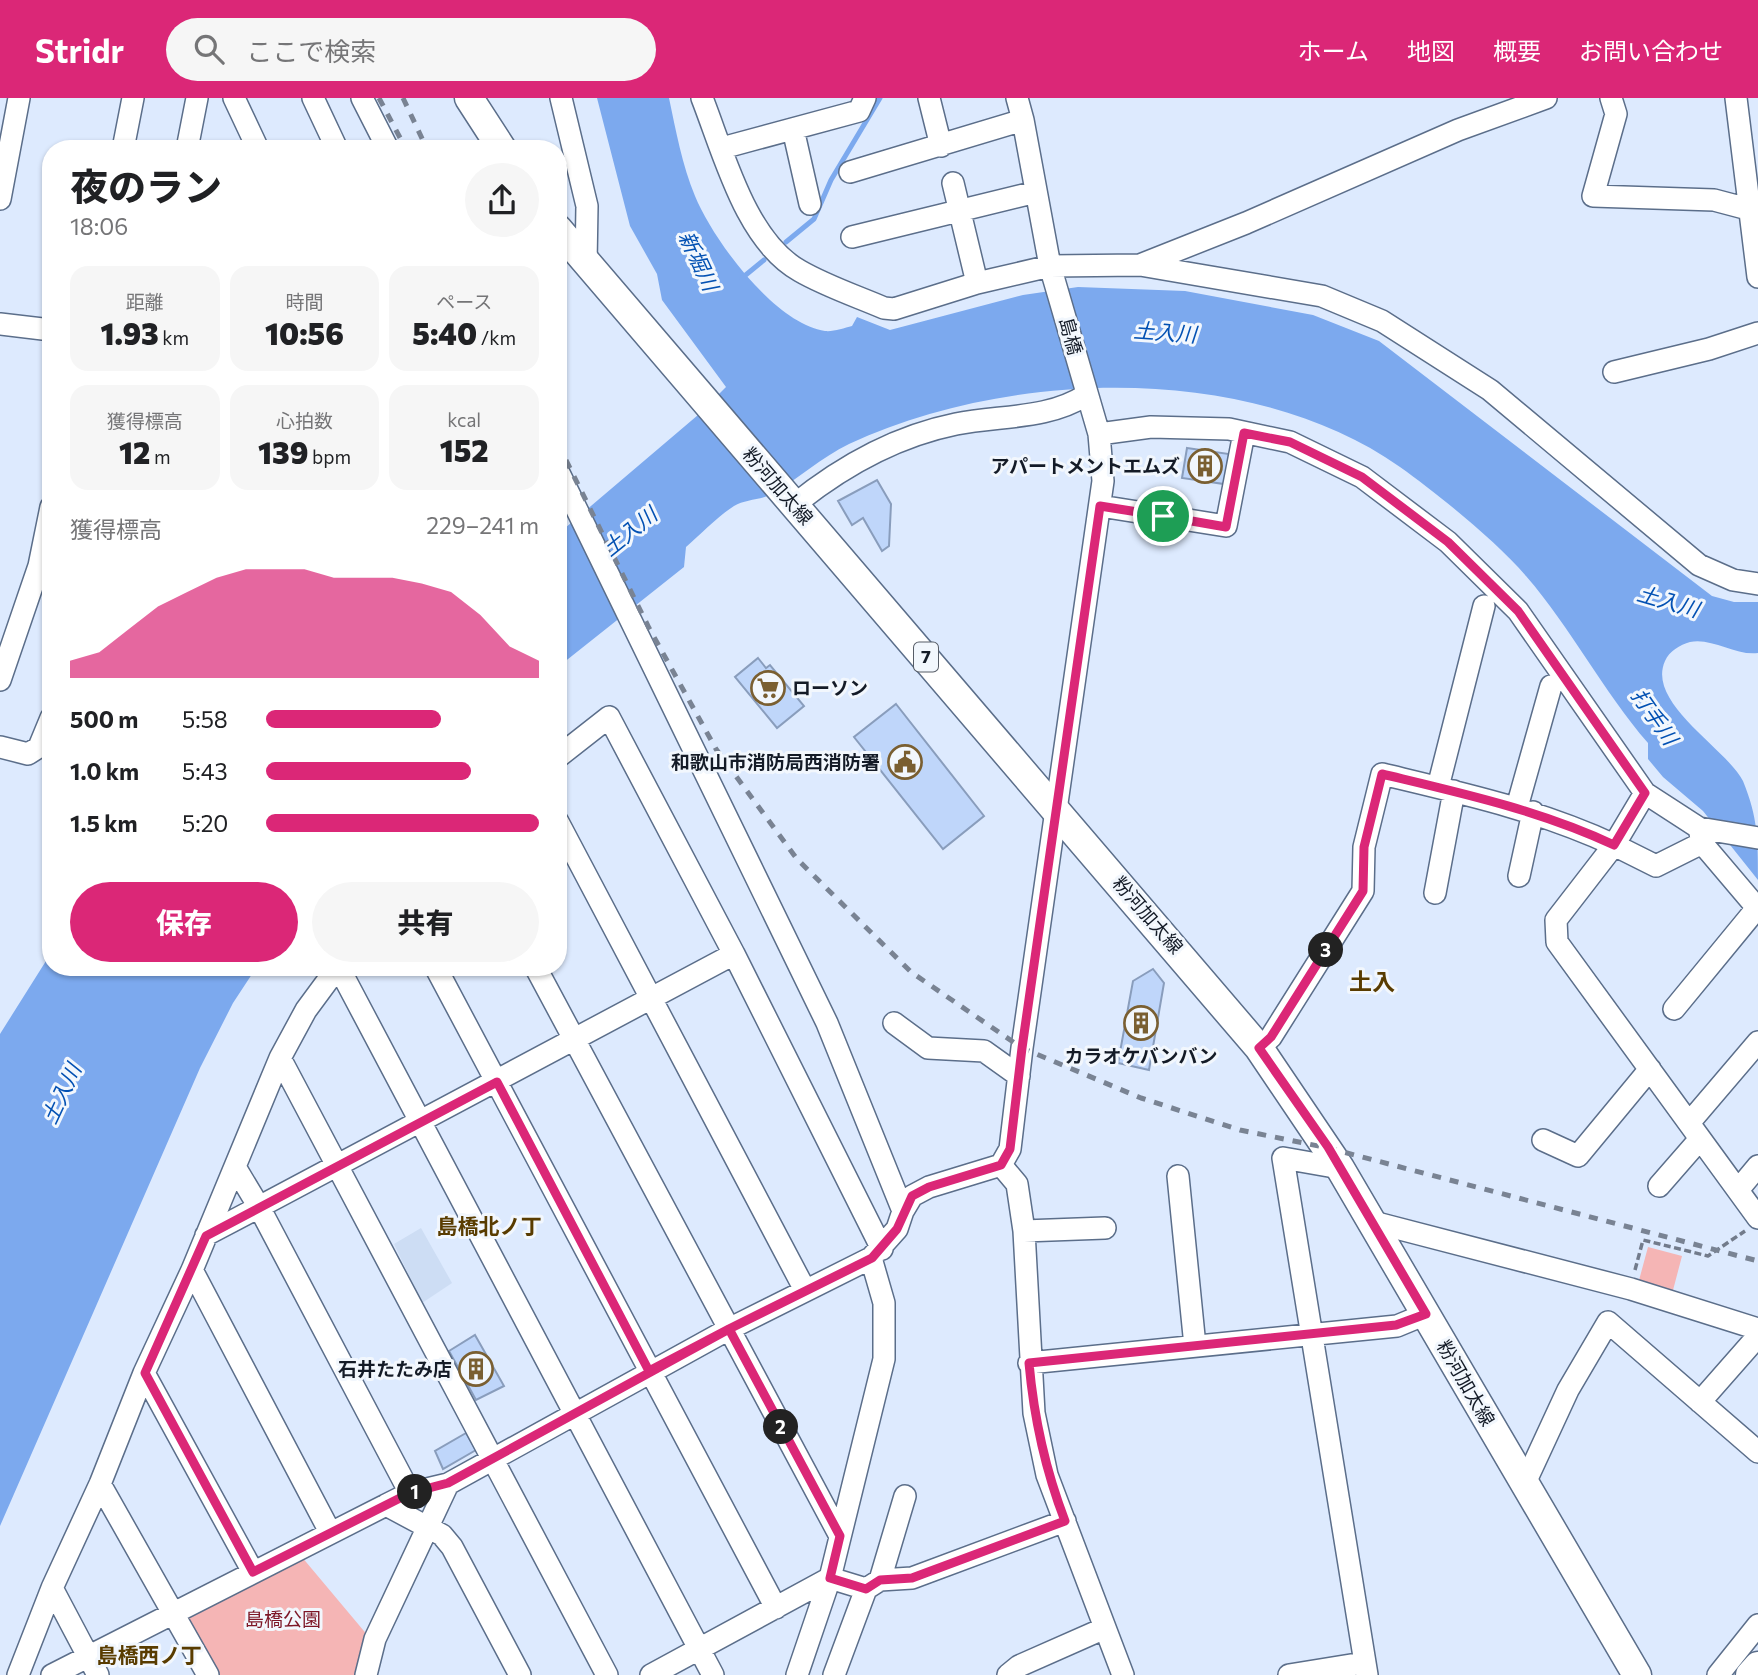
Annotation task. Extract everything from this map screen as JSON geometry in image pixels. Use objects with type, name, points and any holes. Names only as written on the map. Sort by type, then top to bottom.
[{"type":"main road","points":[[469,98],[496,140]]},
{"type":"main road","name":"粉河加太線","points":[[567,240],[1259,1048],[1373,1222],[1637,1675]]},
{"type":"main road","points":[[1750,1675],[1758,1666]]},
{"type":"street","points":[[0,199],[19,98]]},
{"type":"street","points":[[125,140],[133,98]]},
{"type":"street","points":[[189,140],[197,98]]},
{"type":"street","points":[[234,98],[254,140]]},
{"type":"street","points":[[313,98],[333,140]]},
{"type":"street","points":[[362,98],[383,140]]},
{"type":"street","points":[[561,98],[587,206],[586,264]]},
{"type":"street","points":[[702,98],[753,224],[766,243],[799,271],[884,308],[894,309],[977,283],[1053,272],[1140,265],[1322,296],[1382,321],[1490,390],[1699,565],[1733,580],[1758,584]]},
{"type":"street","points":[[722,148],[859,111],[865,98]]},
{"type":"street","points":[[929,98],[941,146]]},
{"type":"street","name":"島橋","points":[[1001,1165],[1010,1149],[1103,481],[1099,434],[1053,272],[1017,98]]},
{"type":"street","points":[[1140,265],[1246,223],[1458,130],[1546,98]]},
{"type":"street","points":[[1611,98],[1616,114],[1593,196],[1714,200],[1748,209]]},
{"type":"street","points":[[1736,98],[1758,277]]},
{"type":"street","points":[[850,172],[1023,120]]},
{"type":"street","points":[[793,129],[810,204]]},
{"type":"street","points":[[953,183],[977,283]]},
{"type":"street","points":[[852,237],[1036,192]]},
{"type":"street","points":[[0,324],[42,329]]},
{"type":"street","points":[[1614,372],[1709,349],[1758,333]]},
{"type":"street","points":[[794,505],[828,477],[886,447],[955,424],[1065,408],[1086,395]]},
{"type":"street","points":[[1099,434],[1151,427],[1229,429],[1290,442],[1362,477],[1448,542],[1518,611],[1645,793],[1705,834],[1758,909],[1674,1009]]},
{"type":"street","points":[[1100,506],[1226,527],[1244,433]]},
{"type":"street","points":[[567,489],[827,1023],[903,1210]]},
{"type":"street","points":[[0,680],[42,552]]},
{"type":"street","points":[[1434,893],[1446,789],[1484,606]]},
{"type":"street","points":[[1519,876],[1525,810],[1551,686]]},
{"type":"street","points":[[567,750],[609,717],[734,954],[877,1253],[884,1303],[884,1359],[830,1578],[797,1675]]},
{"type":"street","points":[[0,747],[28,754],[40,747],[42,742]]},
{"type":"street","points":[[1259,1048],[1271,1037],[1363,891],[1364,847],[1382,774],[1565,822],[1656,866],[1705,834],[1758,838]]},
{"type":"street","points":[[1645,793],[1614,845],[1556,920],[1557,942],[1738,1190],[1753,1223]]},
{"type":"street","points":[[567,839],[805,1290]]},
{"type":"street","points":[[206,1236],[734,954]]},
{"type":"street","points":[[18,1675],[52,1588],[100,1484],[280,1058],[306,1010],[332,976]]},
{"type":"street","points":[[342,976],[713,1675]]},
{"type":"street","points":[[440,976],[776,1608]]},
{"type":"street","points":[[540,976],[840,1536]]},
{"type":"street","points":[[894,1023],[928,1048],[984,1051],[1019,1076]]},
{"type":"street","points":[[1659,1186],[1758,1042]]},
{"type":"street","points":[[280,1058],[607,1675]]},
{"type":"street","points":[[1542,1140],[1578,1156],[1650,1069]]},
{"type":"street","points":[[1289,1675],[1365,1669],[1283,1158],[1340,1168]]},
{"type":"street","points":[[52,1675],[94,1666],[174,1613],[386,1504],[410,1493],[448,1483],[649,1371],[877,1253],[897,1229],[903,1210],[912,1196],[929,1187],[1001,1165],[1017,1184],[1024,1231],[1029,1363],[1034,1413],[1047,1475],[1123,1675]]},
{"type":"street","points":[[1738,1190],[1758,1166]]},
{"type":"street","points":[[234,1167],[259,1207],[410,1493]]},
{"type":"street","points":[[1178,1176],[1195,1346]]},
{"type":"street","points":[[1373,1222],[1631,1289],[1758,1329]]},
{"type":"street","points":[[1024,1231],[1105,1228]]},
{"type":"street","points":[[192,1270],[330,1532]]},
{"type":"street","points":[[1029,1363],[1396,1325],[1426,1314]]},
{"type":"street","points":[[1524,1485],[1568,1390],[1608,1322],[1758,1452]]},
{"type":"street","points":[[1700,1402],[1758,1336]]},
{"type":"street","points":[[145,1373],[253,1572]]},
{"type":"street","points":[[366,1675],[375,1639],[448,1483]]},
{"type":"street","points":[[100,1484],[208,1675]]},
{"type":"street","points":[[834,1675],[873,1584],[905,1496]]},
{"type":"street","points":[[386,1504],[442,1535],[452,1547],[520,1675]]},
{"type":"street","points":[[651,1675],[830,1578],[873,1584],[912,1578],[1065,1521]]},
{"type":"street","points":[[52,1588],[94,1666]]},
{"type":"street","points":[[1718,1675],[1758,1625]]},
{"type":"street","points":[[1009,1675],[1019,1666],[1105,1628]]},
{"type":"path","points":[[1631,1289],[1643,1240],[1707,1256],[1753,1223]]},
{"type":"shaded area","points":[[421,1228],[452,1283],[422,1303],[394,1244]]},
{"type":"green space","points":[[1648,1247],[1682,1256],[1672,1294],[1638,1284]]},
{"type":"green space","name":"島橋公園","points":[[296,1550],[374,1643],[366,1675],[208,1675],[174,1613]]},
{"type":"water","points":[[597,98],[669,98],[690,184],[716,235],[767,297],[806,325],[825,331],[835,330],[852,326],[857,317],[890,330],[1023,295],[1078,287],[1185,291],[1313,315],[1379,341],[1712,596],[1734,602],[1758,602],[1758,653],[1741,652],[1706,642],[1690,642],[1669,654],[1662,677],[1667,693],[1677,709],[1734,768],[1743,781],[1752,806],[1756,829],[1758,880],[1703,811],[1663,777],[1648,759],[1648,743],[1616,702],[1558,617],[1526,576],[1483,533],[1400,467],[1340,433],[1274,409],[1203,394],[1129,388],[1055,391],[982,401],[913,419],[849,444],[772,494],[738,504],[728,510],[686,547],[684,567],[567,660],[567,526],[698,415],[726,387],[662,300],[657,274],[630,226]]},
{"type":"water","name":"土入川","points":[[42,967],[42,976],[251,976],[233,1003],[200,1068],[0,1526],[0,1034]]},
{"type":"building","name":"アパートメントエムズ","points":[[1187,448],[1229,454],[1224,484],[1182,478]]},
{"type":"building","points":[[877,480],[891,504],[889,546],[882,551],[863,518],[852,525],[838,501]]},
{"type":"building","points":[[758,658],[766,668],[770,665],[804,706],[777,728],[735,677]]},
{"type":"building","points":[[896,704],[984,816],[943,849],[854,737]]},
{"type":"building","name":"カラオケバンバン","points":[[1153,969],[1164,983],[1149,1070],[1118,1063],[1133,981]]},
{"type":"building","name":"石井たたみ店","points":[[475,1335],[504,1386],[476,1400],[449,1351]]},
{"type":"building","points":[[466,1433],[476,1450],[443,1469],[435,1451]]},
{"type":"waterway","points":[[786,242],[814,219],[831,180],[880,98]]},
{"type":"waterway","points":[[742,278],[764,260]]},
{"type":"railway","points":[[379,98],[401,140]]},
{"type":"railway","points":[[403,98],[423,140]]},
{"type":"railway","points":[[567,462],[649,628],[716,749],[797,859],[911,972],[1022,1048],[1141,1098],[1240,1130],[1328,1148],[1758,1261]]},
{"type":"place","name":"アパートメントエムズ","points":[[1205,466]]},
{"type":"place","name":"ローソン","points":[[768,688]]},
{"type":"place","name":"和歌山市消防局西消防署","points":[[905,762]]},
{"type":"place","name":"カラオケバンバン","points":[[1141,1023]]},
{"type":"place","name":"石井たたみ店","points":[[476,1369]]},
{"type":"district","name":"土入","points":[[1372,982]]},
{"type":"district","name":"島橋北ノ丁","points":[[489,1227]]},
{"type":"district","name":"島橋西ノ丁","points":[[149,1656]]},
{"type":"route","points":[[1163,516],[1100,506],[1022,1048],[1010,1149],[1001,1165],[929,1187],[912,1196],[903,1210],[897,1229],[872,1258],[729,1329],[649,1371],[448,1483],[410,1493],[253,1572],[145,1373],[206,1236],[497,1082],[649,1371],[729,1329],[840,1536],[830,1578],[866,1589],[880,1580],[912,1578],[1065,1521],[1047,1475],[1034,1413],[1029,1363],[1396,1325],[1426,1314],[1328,1147],[1259,1048],[1271,1037],[1363,891],[1364,847],[1382,774],[1517,807],[1565,822],[1614,845],[1645,793],[1518,611],[1448,542],[1362,477],[1290,442],[1244,433],[1226,527],[1163,516]]},
{"type":"water label","name":"新堀川","points":[[698,261]]},
{"type":"water label","name":"打手川","points":[[1654,717]]}]
